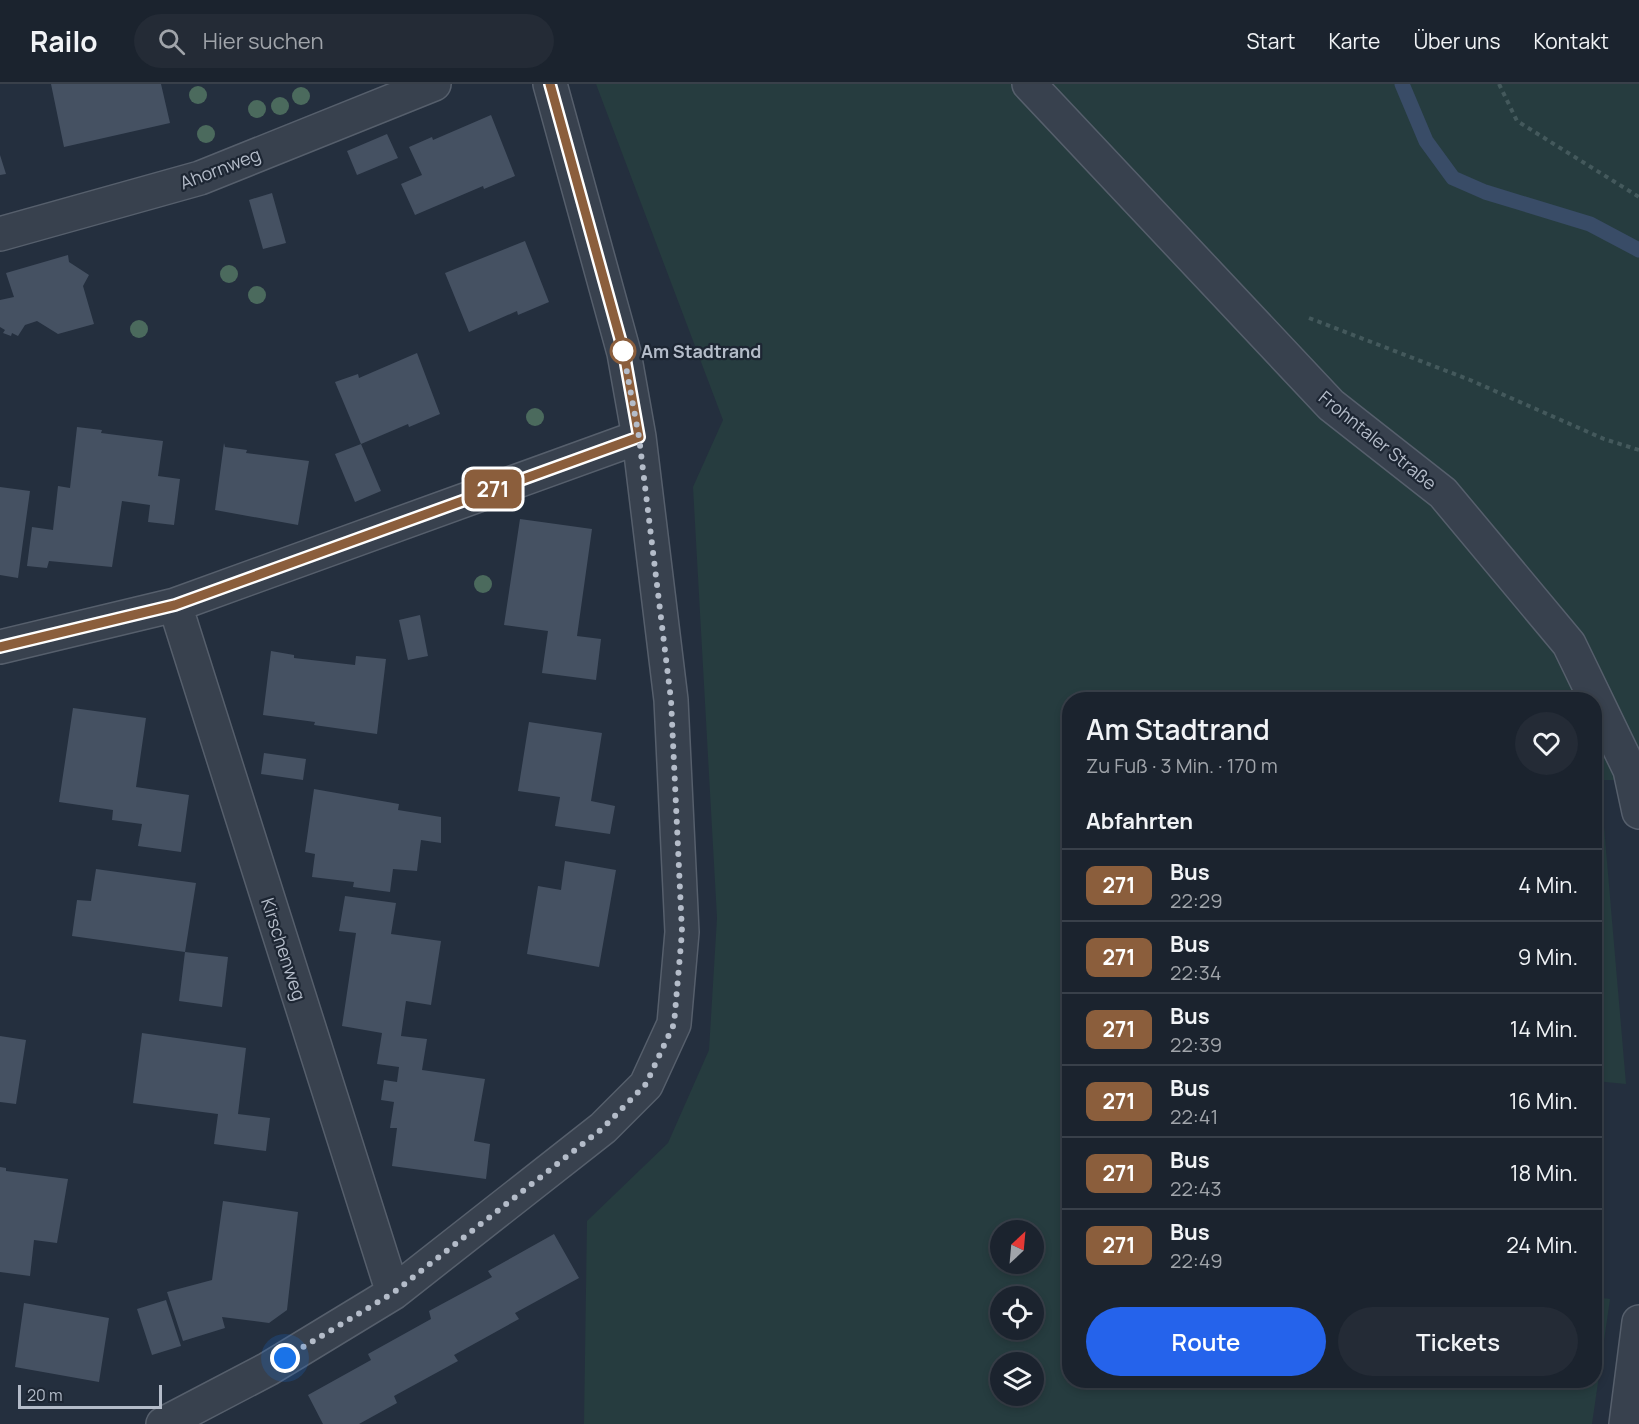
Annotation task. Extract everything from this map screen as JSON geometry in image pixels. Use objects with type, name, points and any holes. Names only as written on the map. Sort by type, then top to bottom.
[{"type":"street","name":"Ahornweg","points":[[0,234],[200,178],[434,84]]},
{"type":"street","points":[[163,1424],[267,1369],[393,1293],[603,1128],[646,1084],[674,1024],[682,932],[671,700],[639,437],[624,353],[550,84]]},
{"type":"street","name":"Frohntaler Straße","points":[[1029,84],[1331,405],[1443,493],[1569,644],[1592,692]]},
{"type":"street","points":[[0,647],[175,605],[639,437]]},
{"type":"street","name":"Kirschenweg","points":[[175,605],[393,1293]]},
{"type":"street","name":"Frohntaler Straße","points":[[1602,712],[1630,770],[1639,812]]},
{"type":"street","points":[[1626,1424],[1639,1322]]},
{"type":"path","points":[[1499,84],[1517,121],[1639,197]]},
{"type":"path","points":[[1300,314],[1470,380],[1604,439],[1639,450]]},
{"type":"green space","points":[[596,84],[1639,84],[1639,780],[1602,780],[1602,692],[1062,692],[1062,1388],[1597,1388],[1592,1424],[584,1424],[587,1221],[668,1143],[709,1050],[717,918],[693,487],[723,420]]},
{"type":"green space","points":[[1602,803],[1626,1084],[1602,1082]]},
{"type":"green space","points":[[1602,1298],[1610,1299],[1602,1355]]},
{"type":"building","points":[[51,84],[161,84],[170,123],[64,147]]},
{"type":"building","points":[[491,115],[515,176],[484,189],[483,186],[415,215],[401,184],[422,175],[409,147],[432,137],[433,140]]},
{"type":"building","points":[[387,134],[398,158],[357,175],[347,151]]},
{"type":"building","points":[[0,155],[6,174],[0,175]]},
{"type":"building","points":[[272,193],[286,243],[263,249],[249,200]]},
{"type":"building","points":[[525,241],[549,302],[518,315],[517,311],[469,332],[445,273]]},
{"type":"building","points":[[68,255],[69,262],[89,275],[83,286],[94,324],[58,334],[37,321],[25,325],[18,336],[3,333],[5,330],[0,327],[0,300],[14,297],[6,273]]},
{"type":"building","points":[[417,353],[440,414],[409,427],[408,424],[361,444],[335,382],[358,374],[359,378]]},
{"type":"building","points":[[77,427],[102,430],[101,433],[163,441],[158,476],[180,479],[174,525],[148,522],[150,505],[122,501],[112,567],[49,561],[47,568],[27,566],[32,527],[53,530],[58,486],[70,488]]},
{"type":"building","points":[[224,443],[225,447],[247,450],[246,453],[309,461],[298,525],[215,510]]},
{"type":"building","points":[[361,444],[381,491],[355,502],[335,454]]},
{"type":"building","points":[[0,487],[30,491],[18,578],[0,575]]},
{"type":"building","points":[[520,519],[592,529],[577,636],[601,639],[596,680],[542,673],[548,631],[504,625]]},
{"type":"building","points":[[420,615],[428,656],[408,660],[399,620]]},
{"type":"building","points":[[271,651],[294,655],[294,658],[355,665],[356,656],[386,659],[377,734],[263,715]]},
{"type":"building","points":[[73,708],[146,718],[136,787],[189,795],[181,852],[138,846],[142,824],[112,820],[113,810],[59,802]]},
{"type":"building","points":[[529,722],[602,733],[591,801],[615,806],[610,834],[555,826],[560,797],[518,791]]},
{"type":"building","points":[[264,753],[306,759],[303,780],[261,774]]},
{"type":"building","points":[[314,789],[399,804],[398,810],[441,817],[441,843],[421,840],[417,871],[393,869],[390,892],[353,887],[354,882],[312,877],[315,854],[305,852]]},
{"type":"building","points":[[565,861],[616,870],[599,967],[527,954],[538,886],[561,890]]},
{"type":"building","points":[[96,869],[196,883],[185,952],[72,936],[77,900],[91,901]]},
{"type":"building","points":[[345,896],[396,903],[391,934],[441,941],[431,1005],[406,1001],[401,1036],[427,1039],[422,1070],[485,1079],[474,1141],[490,1144],[486,1179],[392,1166],[397,1128],[390,1128],[394,1102],[381,1100],[384,1080],[397,1082],[399,1067],[377,1064],[382,1033],[342,1026],[356,933],[339,931]]},
{"type":"building","points":[[185,952],[228,957],[222,1007],[179,1001]]},
{"type":"building","points":[[142,1033],[246,1048],[238,1114],[270,1118],[266,1151],[214,1144],[218,1114],[133,1103]]},
{"type":"building","points":[[0,1036],[26,1040],[16,1104],[0,1102]]},
{"type":"building","points":[[0,1167],[6,1168],[6,1171],[68,1179],[57,1243],[34,1240],[30,1276],[0,1272]]},
{"type":"building","points":[[223,1201],[298,1212],[287,1310],[269,1323],[222,1317],[225,1328],[183,1341],[167,1292],[212,1280]]},
{"type":"building","points":[[554,1234],[579,1278],[515,1313],[519,1319],[454,1355],[458,1361],[394,1396],[397,1403],[359,1424],[323,1424],[308,1395],[371,1360],[368,1354],[431,1319],[429,1311],[492,1277],[488,1271]]},
{"type":"building","points":[[166,1300],[181,1346],[152,1355],[137,1309]]},
{"type":"building","points":[[24,1303],[109,1318],[99,1382],[15,1367]]},
{"type":"waterway","points":[[1402,84],[1426,141],[1453,178],[1485,192],[1590,224],[1639,250]]},
{"type":"bus line","name":"271","points":[[0,647],[175,605],[639,437],[624,353],[550,84]]},
{"type":"place","name":"Am Stadtrand","points":[[623,351]]},
{"type":"route","points":[[285,1358],[393,1293],[603,1128],[646,1084],[674,1024],[682,932],[671,700],[639,437],[623,351]]}]
